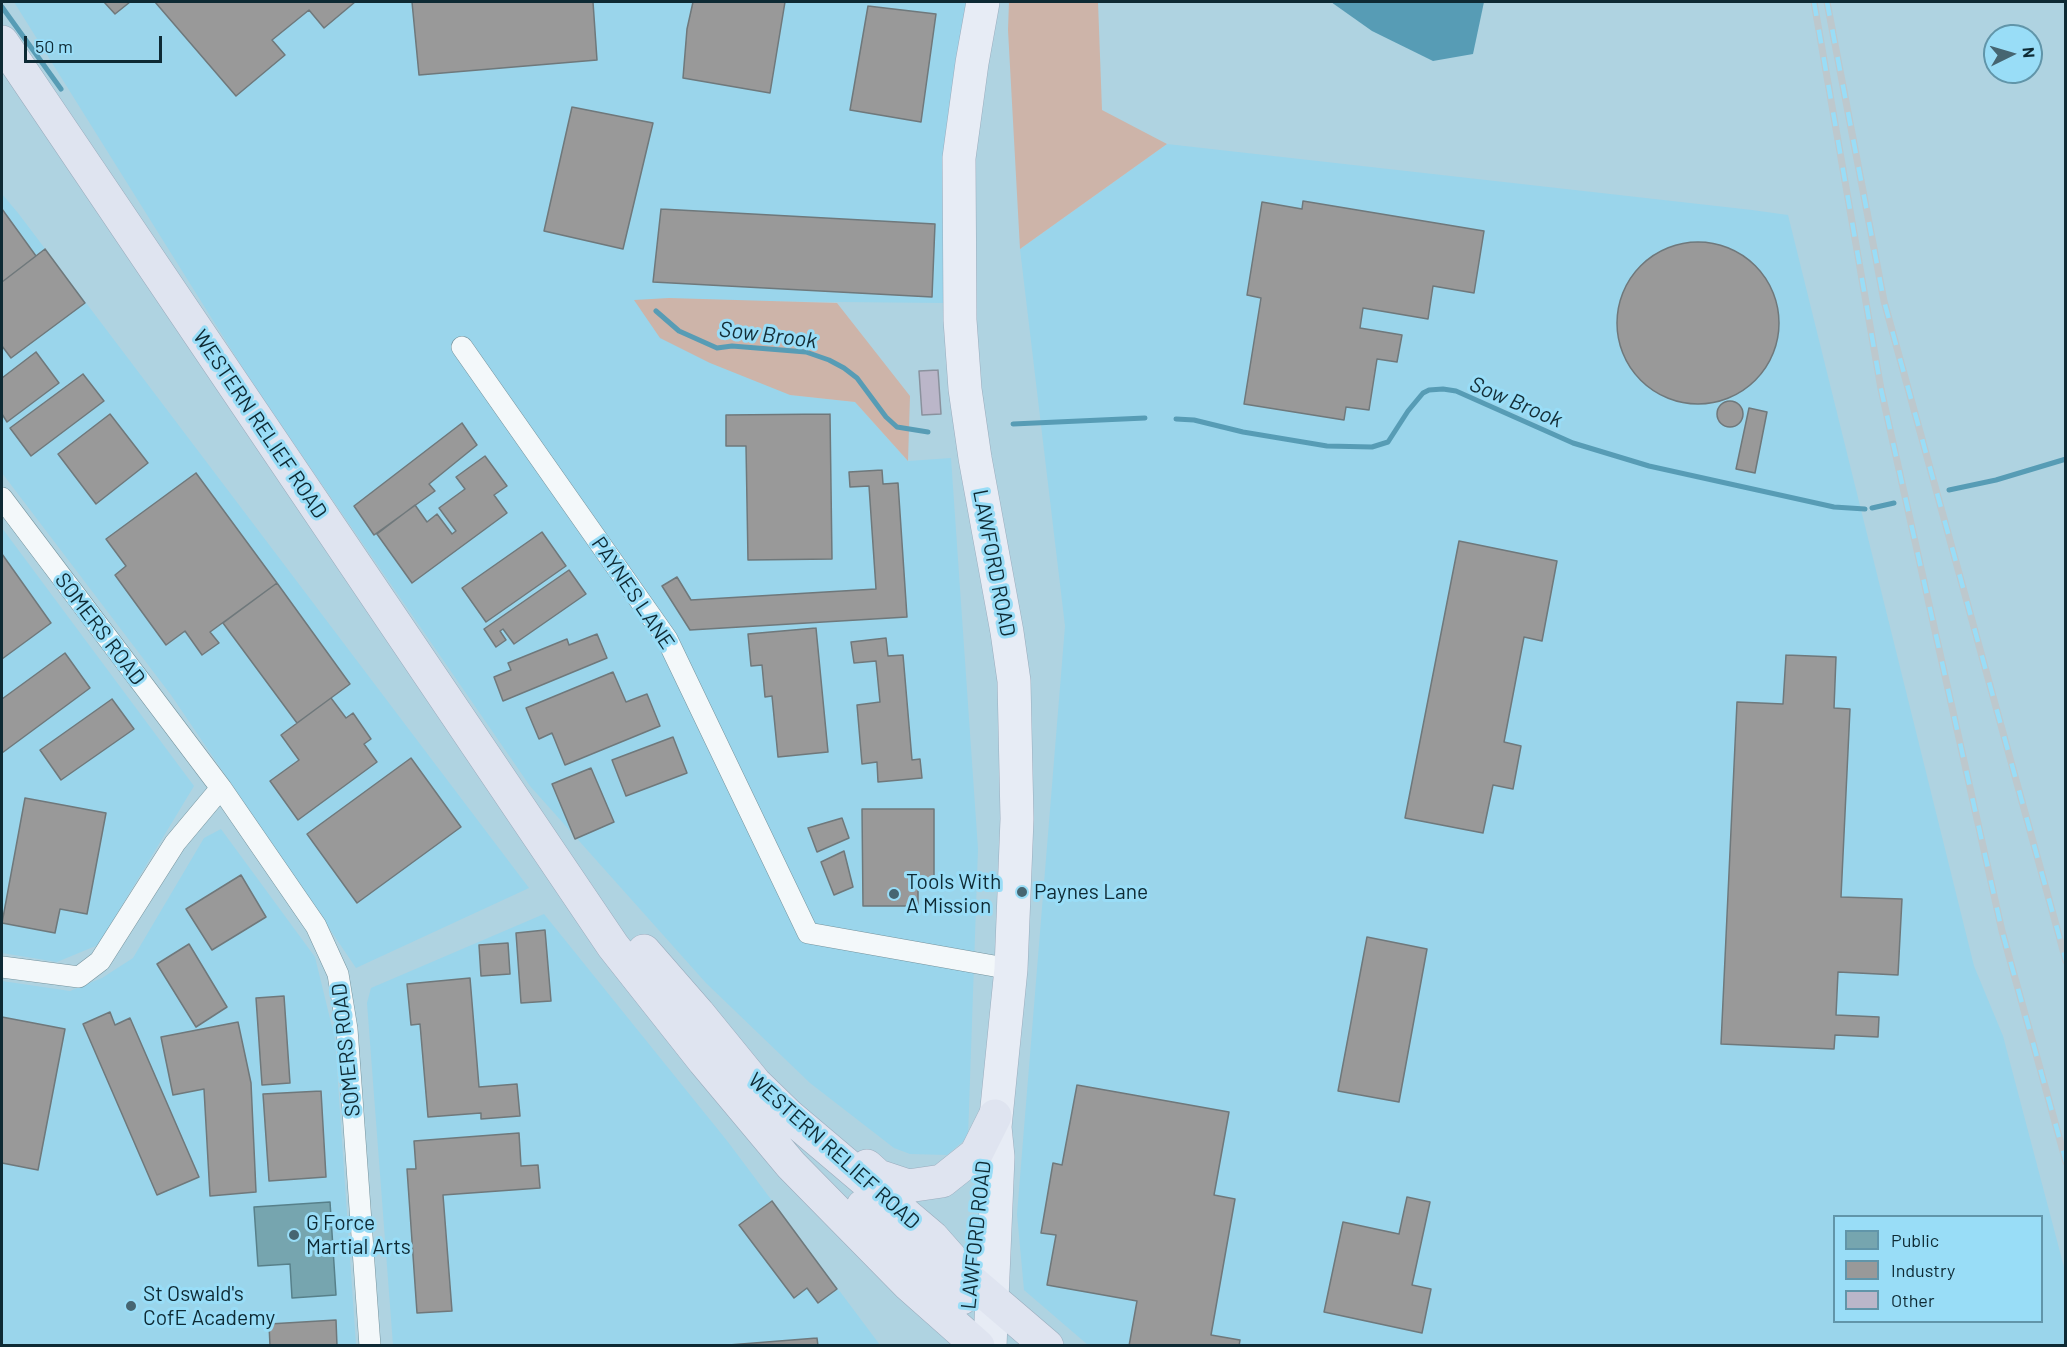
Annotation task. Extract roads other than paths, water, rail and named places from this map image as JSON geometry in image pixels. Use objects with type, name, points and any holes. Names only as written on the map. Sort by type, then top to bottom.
[{"type":"highway","name":"WESTERN RELIEF ROAD","points":[[2,42],[613,945],[704,1061],[791,1165],[909,1285],[981,1322],[1047,1346]]},
{"type":"highway","name":"WESTERN RELIEF ROAD","points":[[518,806],[698,1012],[755,1083],[932,1237],[981,1322]]},
{"type":"highway","points":[[755,1083],[810,1114],[878,1176],[908,1186],[942,1181],[954,1173],[976,1154],[995,1122]]},
{"type":"main road","name":"LAWFORD ROAD","points":[[981,1322],[982,1162],[995,1122],[1011,969],[1017,819],[1014,681],[971,435],[965,388],[959,283],[960,147],[983,2]]},
{"type":"street","name":"PAYNES LANE","points":[[462,346],[667,639],[808,933],[1011,969]]},
{"type":"street","name":"SOMERS ROAD","points":[[2,498],[220,788],[316,926],[338,975],[347,1029],[370,1346]]},
{"type":"street","points":[[2,967],[79,977],[100,961],[175,843],[220,788]]},
{"type":"waterway","name":"Sow Brook","points":[[2,7],[61,89]]},
{"type":"waterway","name":"Sow Brook","points":[[656,311],[679,331],[717,348],[732,346],[806,352],[829,360],[857,378],[886,417],[897,427],[928,432]]},
{"type":"waterway","name":"Sow Brook","points":[[1176,419],[1194,420],[1243,432],[1327,446],[1372,447],[1388,442],[1423,393],[1443,389],[1456,391],[1573,443],[1649,466],[1834,507],[1865,509]]},
{"type":"waterway","name":"Sow Brook","points":[[1013,424],[1145,418]]},
{"type":"waterway","name":"Sow Brook","points":[[1949,490],[1996,480],[2066,459]]},
{"type":"waterway","points":[[1872,508],[1894,503]]},
{"type":"railway","points":[[1814,2],[1881,389],[2002,931],[2066,1162]]},
{"type":"railway","points":[[1827,2],[1884,301],[2066,961]]},
{"type":"place","name":"Paynes Lane","points":[[1022,892]]},
{"type":"place","name":"Tools With A Mission","points":[[894,894]]},
{"type":"place","name":"G Force Martial Arts","points":[[294,1235]]},
{"type":"place","name":"St Oswald's CofE Academy","points":[[131,1306]]}]
